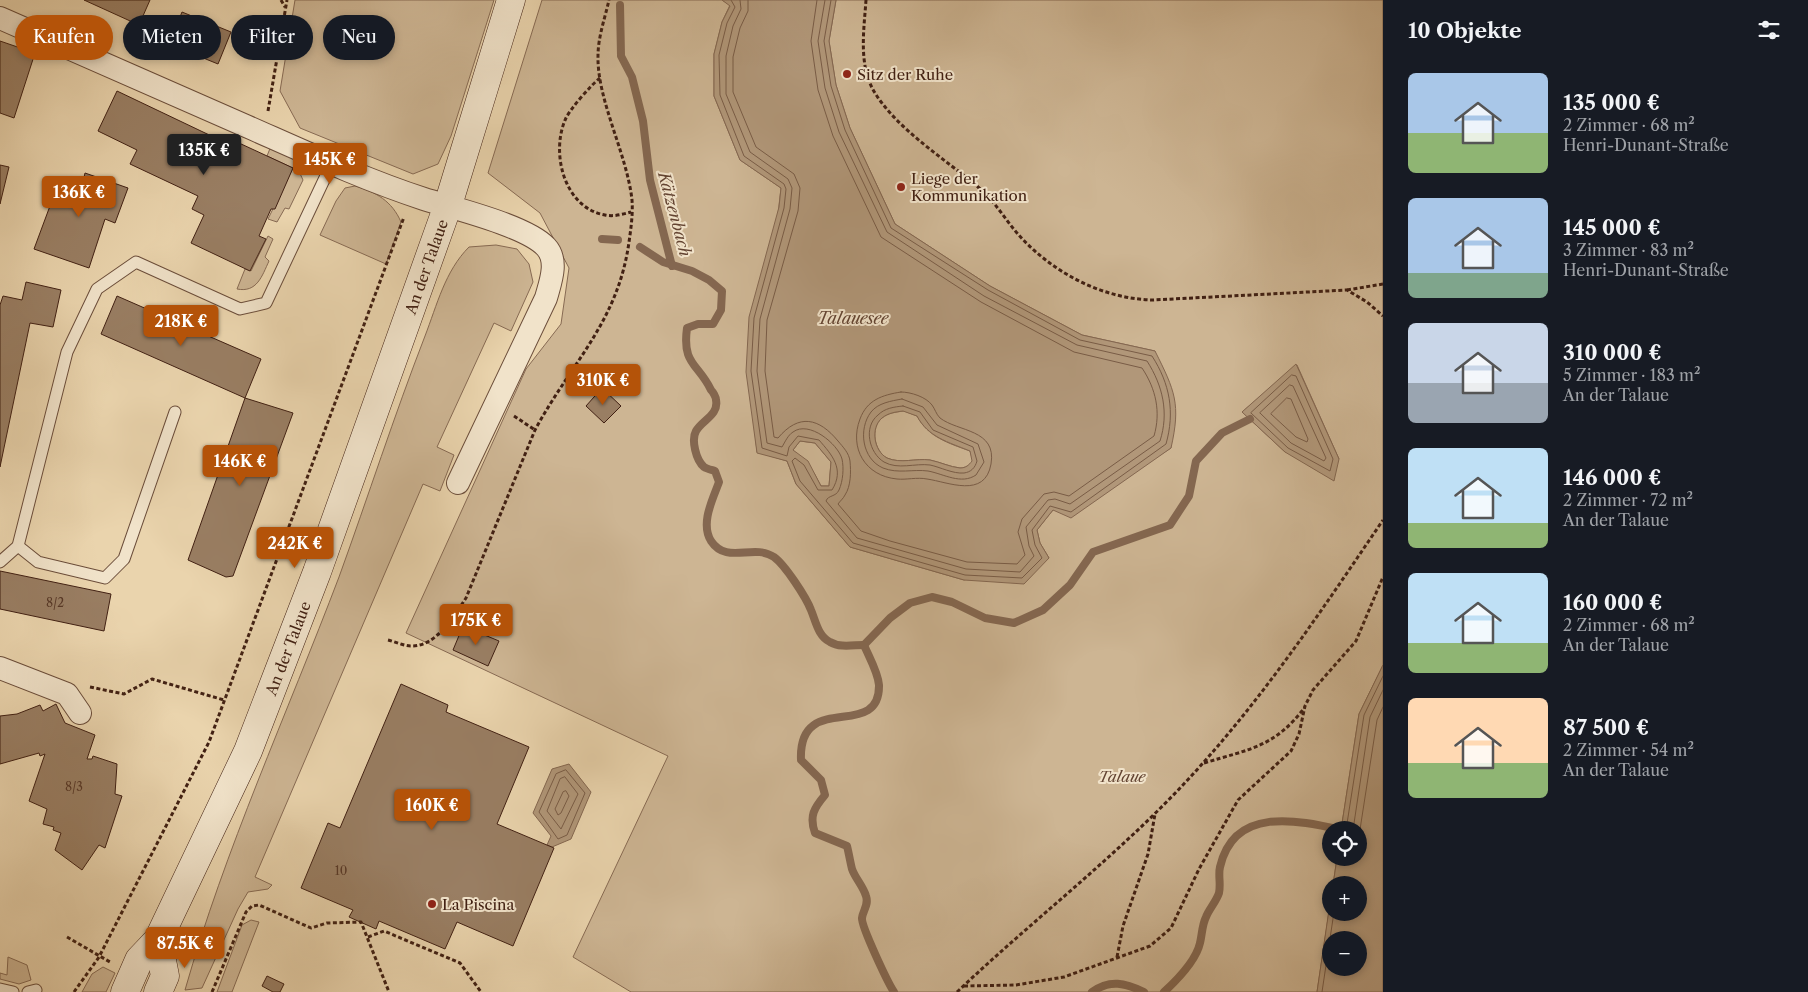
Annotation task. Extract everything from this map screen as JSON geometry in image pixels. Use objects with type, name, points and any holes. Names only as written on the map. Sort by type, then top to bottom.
[{"type":"street","name":"An der Talaue","points":[[125,992],[139,960],[158,940],[248,751],[317,572],[448,206],[511,0]]},
{"type":"street","points":[[0,18],[331,165],[448,206]]},
{"type":"street","name":"An der Talaue","points":[[448,206],[532,237],[546,247],[550,254],[552,271],[542,307],[458,483]]},
{"type":"street","points":[[0,668],[67,694],[80,713]]},
{"type":"street","points":[[158,940],[165,976],[158,992]]},
{"type":"lane","points":[[0,562],[18,546],[67,352],[98,289],[136,262],[240,309],[266,303],[331,165]]},
{"type":"lane","points":[[18,546],[38,562],[105,578],[124,559],[176,412]]},
{"type":"lane","points":[[0,989],[13,992]]},
{"type":"path","points":[[281,0],[286,7]]},
{"type":"path","points":[[264,134],[287,0]]},
{"type":"path","points":[[388,640],[414,646],[429,640],[452,621],[466,598],[534,430],[595,336],[616,296],[628,250],[632,200],[600,78],[598,56],[609,0]]},
{"type":"path","points":[[866,0],[864,56],[867,75],[875,92],[892,114],[984,192],[1017,234],[1032,248],[1085,285],[1132,300],[1153,300],[1346,290],[1383,284]]},
{"type":"path","points":[[600,78],[588,87],[566,117],[561,132],[561,169],[568,186],[577,199],[590,209],[604,215],[616,216],[632,212]]},
{"type":"path","points":[[74,992],[99,957],[145,862],[192,778],[224,700],[413,194]]},
{"type":"path","points":[[1346,290],[1367,302],[1383,316]]},
{"type":"path","points":[[957,992],[1155,814],[1203,763],[1308,630],[1383,520]]},
{"type":"path","points":[[1203,763],[1257,747],[1278,736],[1292,724],[1305,706],[1313,690],[1356,641],[1383,577]]},
{"type":"path","points":[[89,687],[124,694],[152,679],[224,700]]},
{"type":"path","points":[[964,986],[1016,985],[1064,977],[1150,946],[1171,928],[1199,868],[1238,800],[1291,751],[1299,734],[1305,706]]},
{"type":"path","points":[[1117,958],[1123,926],[1148,854],[1155,814]]},
{"type":"path","points":[[212,992],[246,912],[252,906],[266,908],[311,928],[327,923],[361,922],[389,992]]},
{"type":"path","points":[[368,937],[384,931],[460,963],[480,992]]},
{"type":"path","points":[[67,937],[113,964]]},
{"type":"green space","points":[[295,0],[494,0],[451,136],[438,164],[413,174],[300,128],[280,91],[285,60],[313,60],[313,15],[293,15]]},
{"type":"green space","name":"Talaue","points":[[542,0],[722,0],[730,5],[722,22],[714,54],[714,96],[740,160],[781,188],[754,423],[757,452],[787,461],[796,484],[850,547],[964,580],[1049,558],[1040,543],[1037,530],[1053,510],[1135,471],[1171,448],[1155,351],[1082,335],[990,286],[895,224],[850,128],[836,85],[829,41],[836,0],[1383,0],[1383,665],[1359,714],[1342,821],[1322,821],[1322,866],[1336,866],[1334,876],[1322,876],[1322,921],[1328,921],[1326,931],[1322,931],[1322,958],[1317,992],[631,992],[573,957],[668,756],[406,633],[526,369],[561,324],[569,268],[540,213],[488,173]],"holes":[[[1297,365],[1339,459],[1285,452],[1242,412]]]},
{"type":"green space","points":[[271,146],[292,156],[303,180],[289,209],[285,208],[277,222],[268,219],[293,168],[267,156]]},
{"type":"green space","points":[[355,186],[383,198],[393,208],[401,222],[386,264],[320,235],[336,201],[345,188]]},
{"type":"green space","points":[[268,236],[273,239],[265,257],[269,261],[261,278],[254,286],[244,290],[237,289],[245,269],[251,271]]},
{"type":"green space","points":[[496,245],[517,249],[529,264],[533,282],[511,331],[494,323],[437,447],[454,455],[440,491],[423,484],[255,877],[272,885],[268,889],[248,892],[238,909],[202,988],[185,990],[201,937],[238,833],[339,577],[442,289],[461,256],[469,247]]},
{"type":"green space","points":[[904,411],[917,416],[927,429],[939,438],[970,451],[973,461],[966,467],[960,468],[930,460],[897,461],[887,458],[877,445],[875,439],[876,427],[884,416]]},
{"type":"green space","points":[[800,441],[815,443],[831,462],[829,486],[821,486],[814,473],[793,450]]},
{"type":"green space","points":[[251,920],[259,922],[232,992],[217,992],[242,925]]},
{"type":"green space","points":[[8,957],[27,965],[31,980],[19,984],[0,979],[0,973],[7,975]]},
{"type":"green space","points":[[103,967],[115,973],[106,992],[82,992],[92,974]]},
{"type":"water","name":"Talauesee","points":[[722,0],[836,0],[829,41],[836,85],[850,128],[895,224],[990,286],[1082,335],[1155,351],[1171,388],[1176,409],[1171,448],[1071,518],[1053,510],[1037,530],[1040,543],[1049,558],[1024,584],[964,580],[850,547],[796,484],[787,461],[757,453],[746,372],[749,317],[779,207],[781,188],[740,160],[714,96],[714,54],[722,22],[730,6]],"holes":[[[903,411],[917,416],[927,429],[939,438],[970,451],[972,461],[967,466],[960,468],[930,460],[898,461],[887,458],[877,445],[875,439],[876,427],[884,416]],[[800,441],[815,443],[831,462],[829,486],[821,486],[808,461],[793,450]]]},
{"type":"water","points":[[1296,364],[1339,459],[1334,481],[1285,452],[1242,412]]},
{"type":"water","points":[[1383,665],[1383,992],[1317,992],[1322,958],[1322,976],[1367,976],[1367,931],[1326,931],[1327,921],[1367,921],[1367,876],[1334,876],[1336,866],[1367,866],[1367,821],[1342,821],[1359,714]]},
{"type":"water","points":[[569,764],[591,792],[571,839],[552,847],[547,845],[551,836],[533,813],[552,769]]},
{"type":"building","points":[[84,0],[150,0],[143,15],[123,15],[123,18]]},
{"type":"building","points":[[221,28],[231,32],[221,57]]},
{"type":"building","points":[[0,41],[15,46],[15,60],[33,60],[14,118],[0,113]]},
{"type":"building","points":[[208,60],[220,60],[218,64]]},
{"type":"building","points":[[117,91],[224,142],[226,137],[293,168],[275,209],[271,209],[259,236],[266,239],[250,271],[191,243],[204,215],[192,209],[198,196],[130,164],[137,150],[98,131]]},
{"type":"building","points":[[0,165],[9,167],[0,204]]},
{"type":"building","points":[[85,173],[128,188],[115,223],[105,219],[89,268],[34,249],[60,179],[82,186]]},
{"type":"building","points":[[26,282],[61,290],[53,327],[30,323],[0,467],[0,305],[3,296],[22,300]]},
{"type":"building","points":[[117,296],[261,359],[245,398],[101,334]]},
{"type":"building","points":[[602,388],[621,406],[604,423],[586,406]]},
{"type":"building","points":[[245,398],[293,413],[233,576],[226,577],[188,560]]},
{"type":"building","points":[[0,571],[111,594],[104,631],[0,609]]},
{"type":"building","points":[[463,626],[499,641],[488,666],[453,650]]},
{"type":"building","points":[[401,684],[448,705],[446,712],[529,747],[497,824],[554,848],[513,946],[457,922],[445,949],[379,921],[376,929],[349,917],[353,910],[301,888],[328,823],[340,828]]},
{"type":"building","points":[[56,704],[65,723],[95,735],[87,759],[92,759],[93,756],[117,764],[115,794],[122,796],[105,848],[99,845],[82,870],[55,850],[61,833],[53,830],[54,827],[43,824],[47,809],[29,801],[45,754],[40,756],[39,753],[0,764],[0,716],[17,714],[40,705],[43,711]]},
{"type":"building","points":[[267,976],[284,984],[280,992],[273,992],[262,986]]},
{"type":"waterway","name":"Kätzenbach","points":[[620,5],[621,56],[632,77],[643,121],[650,180],[672,266]]},
{"type":"waterway","points":[[602,239],[618,240]]},
{"type":"waterway","name":"Kätzenbach","points":[[640,247],[663,262],[692,271],[709,280],[722,291],[721,310],[713,324],[698,324],[687,328],[686,340],[692,363],[706,381],[716,399],[713,414],[699,427],[694,439],[695,450],[701,464],[715,471],[719,482],[707,519],[708,534],[711,541],[717,548],[725,552],[758,552],[774,557],[784,567],[800,590],[820,632],[826,639],[838,645],[864,645]]},
{"type":"waterway","points":[[864,645],[890,618],[910,603],[932,597],[952,602],[985,618],[1014,623],[1043,610],[1070,585],[1093,552],[1170,525],[1189,496],[1196,461],[1222,433],[1250,419]]},
{"type":"waterway","name":"Kätzenbach","points":[[864,645],[878,680],[876,702],[867,711],[825,720],[812,726],[804,739],[801,760],[821,780],[825,795],[814,812],[812,822],[815,833],[847,846],[852,869],[867,899],[862,918],[863,923],[875,955],[894,992]]},
{"type":"waterway","points":[[1164,992],[1175,982],[1195,957],[1207,914],[1219,893],[1220,867],[1227,847],[1239,834],[1253,826],[1269,822],[1287,821],[1322,826]]},
{"type":"waterway","points":[[1092,992],[1111,984],[1130,986],[1144,992]]},
{"type":"place","name":"Sitz der Ruhe","points":[[847,74]]},
{"type":"place","name":"Liege der Kommunikation","points":[[901,187]]},
{"type":"place","name":"La Piscina","points":[[432,904]]}]
